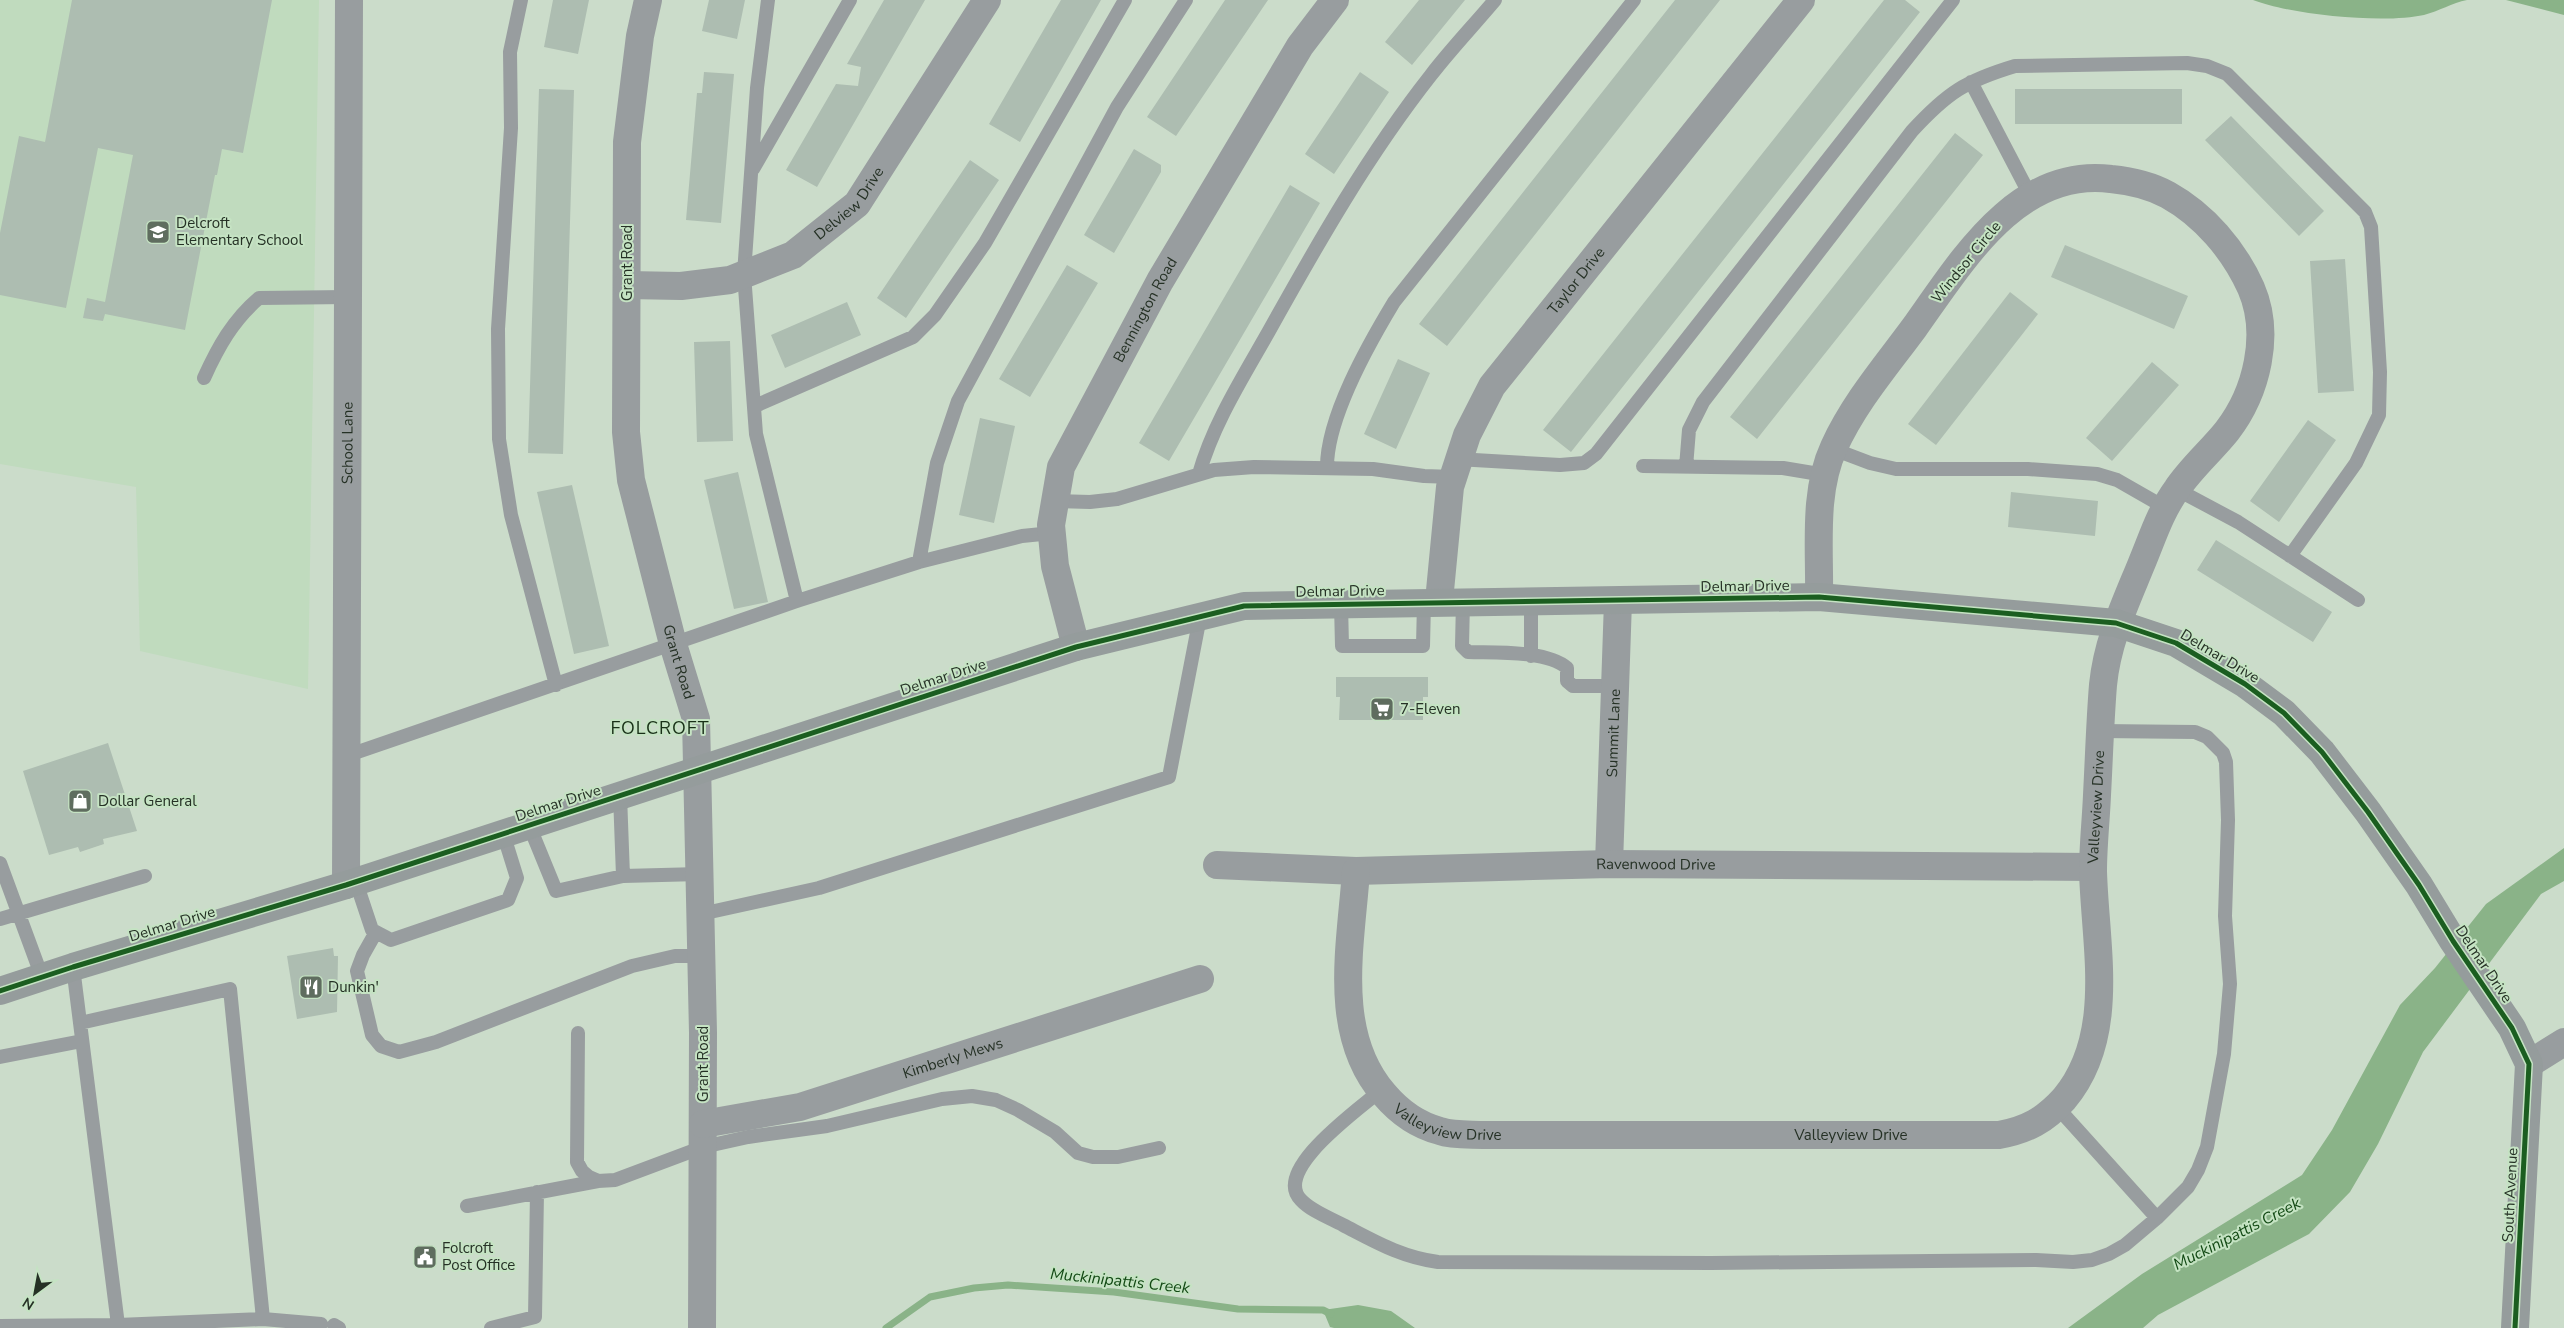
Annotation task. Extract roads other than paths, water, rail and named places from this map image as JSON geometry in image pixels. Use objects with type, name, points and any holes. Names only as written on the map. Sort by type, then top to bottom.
[{"type":"street","name":"School Lane","points":[[349,0],[346,756],[351,883]]},
{"type":"street","name":"Grant Road","points":[[648,0],[640,36],[627,142],[626,432],[631,480],[673,644],[696,719],[702,956],[702,1328]]},
{"type":"street","name":"Delview Drive","points":[[627,285],[681,286],[730,280],[793,255],[857,204],[987,0]]},
{"type":"street","name":"Bennington Road","points":[[1076,647],[1055,566],[1051,524],[1061,467],[1160,282],[1300,46],[1335,0]]},
{"type":"street","name":"Taylor Drive","points":[[1442,601],[1455,468],[1492,386],[1801,0]]},
{"type":"street","name":"Windsor Circle","points":[[1819,597],[1820,512],[1825,475],[1833,448],[1857,406],[1963,260],[2004,214],[2030,195],[2082,176],[2127,181],[2152,187],[2194,213],[2219,237],[2238,261],[2252,291],[2260,321],[2260,350],[2250,389],[2240,411],[2228,429],[2171,498],[2155,526],[2116,623]]},
{"type":"street","name":"Delmar Drive","points":[[0,991],[73,966],[351,883],[1076,647],[1244,606],[1442,601],[1618,601],[1819,597],[2116,623],[2176,644],[2245,684],[2284,713],[2322,752],[2368,812],[2419,884],[2453,941],[2512,1028],[2529,1064]]},
{"type":"street","name":"Summit Lane","points":[[1608,864],[1618,601]]},
{"type":"street","name":"Valleyview Drive","points":[[1356,871],[1348,987],[1350,1016],[1359,1055],[1381,1090],[1411,1119],[1427,1127],[1443,1132],[1486,1135],[2000,1135],[2028,1129],[2044,1119],[2077,1082],[2086,1066],[2096,1030],[2099,990],[2093,868],[2103,680],[2116,623]]},
{"type":"street","name":"Ravenwood Drive","points":[[1217,865],[1356,871],[1608,864],[2093,868]]},
{"type":"street","name":"Kimberly Mews","points":[[703,1136],[800,1107],[1200,979]]},
{"type":"street","points":[[2529,1064],[2564,1042]]},
{"type":"street","name":"South Avenue","points":[[2515,1328],[2529,1064]]},
{"type":"lane","points":[[521,0],[510,52],[511,128],[498,329],[499,439],[511,515],[556,685]]},
{"type":"lane","points":[[768,0],[757,88],[744,274],[756,434],[797,601]]},
{"type":"lane","points":[[752,171],[850,0]]},
{"type":"lane","points":[[755,406],[913,337],[935,315],[985,243],[1125,0]]},
{"type":"lane","points":[[919,562],[937,462],[958,401],[1117,107],[1186,0]]},
{"type":"lane","points":[[1199,474],[1205,451],[1321,238],[1362,173],[1431,74],[1495,0]]},
{"type":"lane","points":[[1327,467],[1330,432],[1378,329],[1394,302],[1634,0]]},
{"type":"lane","points":[[1056,501],[1090,502],[1118,499],[1214,470],[1254,467],[1373,469],[1424,476],[1455,468],[1560,466],[1584,463],[1596,454],[1953,0]]},
{"type":"lane","points":[[1686,467],[1689,430],[1704,402],[1912,132],[1951,92],[1971,82],[2015,66],[2187,63],[2207,66],[2227,74],[2366,212],[2371,227],[2380,372],[2379,415],[2356,462],[2290,556]]},
{"type":"lane","points":[[1971,82],[2030,195]]},
{"type":"lane","points":[[204,378],[219,346],[233,325],[243,312],[259,298],[348,297]]},
{"type":"lane","points":[[1833,448],[1870,463],[1896,468],[2028,470],[2097,474],[2238,522],[2358,600]]},
{"type":"lane","points":[[1643,466],[1783,468],[1825,475]]},
{"type":"lane","points":[[346,756],[797,601],[919,562],[1022,536],[1052,533]]},
{"type":"lane","points":[[1341,604],[1342,646],[1423,646],[1442,601]]},
{"type":"lane","points":[[1442,601],[1462,646],[1468,652],[1531,656],[1561,663],[1567,668],[1567,681],[1573,686],[1615,686]]},
{"type":"lane","points":[[1531,656],[1532,601]]},
{"type":"lane","points":[[701,914],[819,888],[1169,777],[1200,617]]},
{"type":"lane","points":[[1381,1090],[1329,1134],[1302,1160],[1296,1174],[1294,1189],[1301,1200],[1322,1214],[1398,1253],[1415,1259],[1457,1262],[1711,1263],[2036,1260],[2073,1262],[2109,1254],[2125,1245],[2158,1218],[2188,1187],[2198,1170],[2206,1147],[2224,1054],[2230,984],[2225,916],[2228,820],[2226,762],[2217,745],[2207,737],[2195,732],[2100,731]]},
{"type":"lane","points":[[620,795],[623,876]]},
{"type":"lane","points":[[529,825],[556,891],[623,876],[700,874]]},
{"type":"lane","points":[[351,883],[372,930],[391,940],[508,900],[517,878],[504,834]]},
{"type":"lane","points":[[0,863],[17,914],[42,977]]},
{"type":"lane","points":[[0,919],[145,876]]},
{"type":"lane","points":[[376,932],[362,954],[357,972],[372,1035],[381,1046],[399,1052],[436,1042],[632,966],[675,956],[702,956]]},
{"type":"lane","points":[[73,966],[118,1325]]},
{"type":"lane","points":[[80,1023],[230,989],[263,1319]]},
{"type":"lane","points":[[578,1033],[577,1162],[582,1171],[598,1180]]},
{"type":"lane","points":[[0,1057],[82,1041]]},
{"type":"lane","points":[[467,1206],[598,1180],[615,1180],[703,1136],[748,1137],[827,1126],[942,1099],[972,1096],[996,1100],[1018,1110],[1055,1132],[1078,1153],[1092,1157],[1118,1157],[1159,1148]]},
{"type":"lane","points":[[2057,1106],[2158,1218]]},
{"type":"lane","points":[[491,1328],[535,1317],[537,1192]]},
{"type":"lane","points":[[0,1326],[118,1325],[263,1319],[331,1326]]},
{"type":"water","points":[[2253,0],[2467,0],[2424,15],[2385,19],[2313,14]]},
{"type":"water","points":[[2506,0],[2564,0],[2564,15]]},
{"type":"water","points":[[2564,848],[2564,881],[2541,894],[2423,1052],[2378,1144],[2350,1192],[2309,1234],[2158,1315],[2143,1328],[2068,1328],[2142,1274],[2302,1175],[2332,1130],[2400,1005],[2435,968],[2486,904]]},
{"type":"water","points":[[1358,1305],[1391,1311],[1415,1328],[1330,1327],[1323,1310]]},
{"type":"waterway","name":"Muckinipattis Creek","points":[[886,1328],[930,1297],[974,1288],[1008,1285],[1114,1292],[1238,1309],[1323,1310],[1331,1314]]},
{"type":"place","name":"Delcroft Elementary School","points":[[158,232]]},
{"type":"place","name":"7-Eleven","points":[[1382,709]]},
{"type":"place","name":"Dollar General","points":[[80,801]]},
{"type":"place","name":"Dunkin'","points":[[311,987]]},
{"type":"place","name":"Folcroft Post Office","points":[[425,1257]]},
{"type":"district","name":"FOLCROFT","points":[[660,728]]}]
